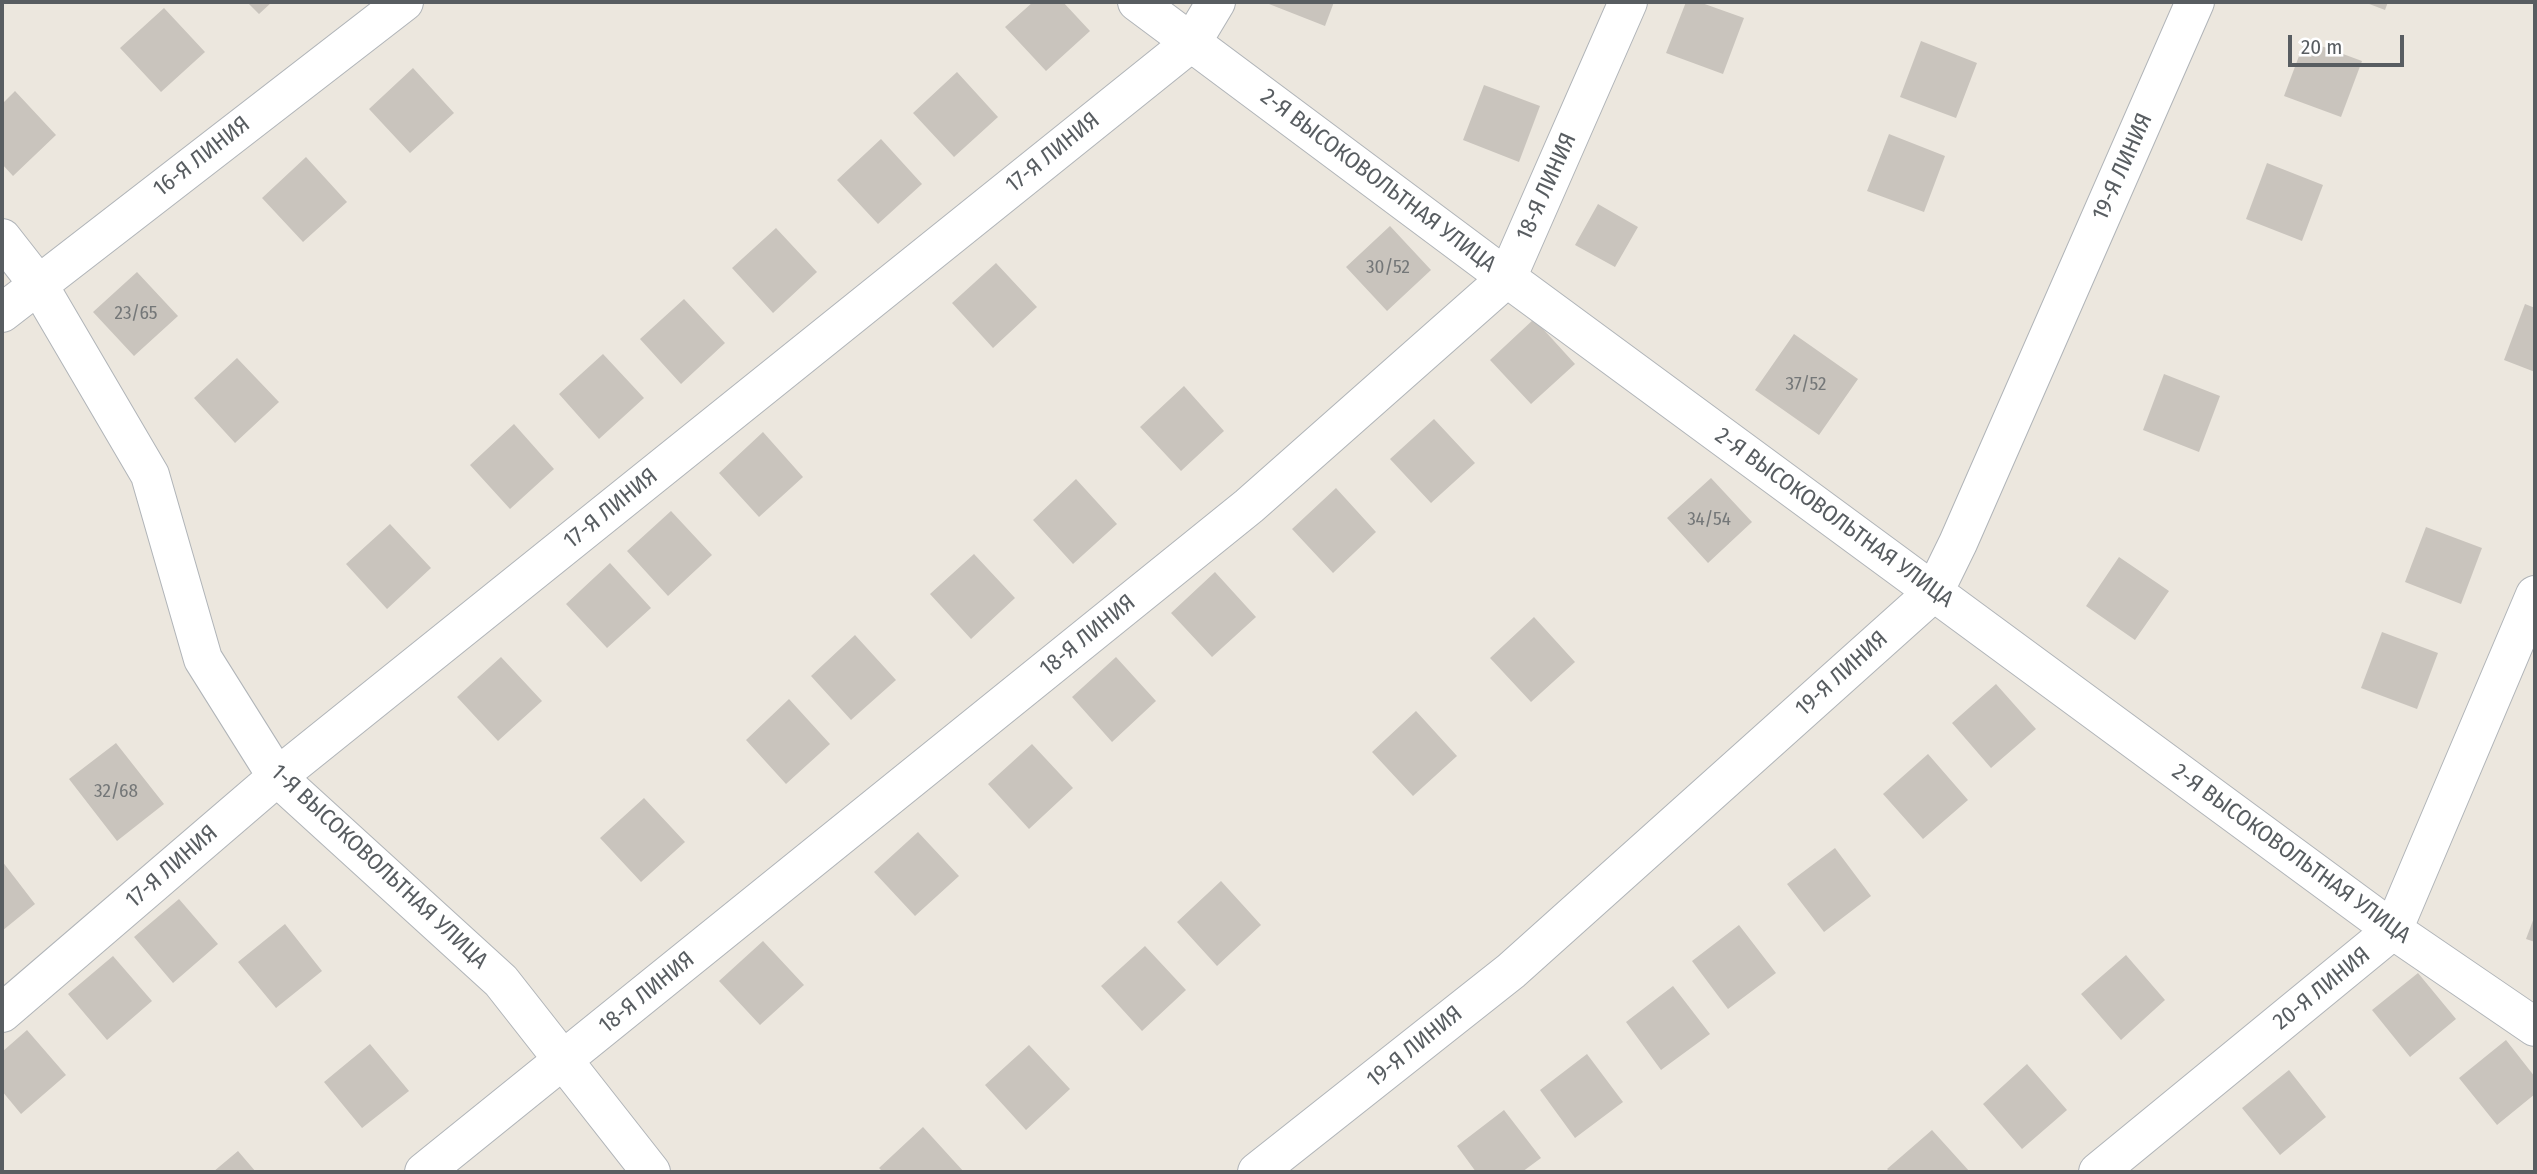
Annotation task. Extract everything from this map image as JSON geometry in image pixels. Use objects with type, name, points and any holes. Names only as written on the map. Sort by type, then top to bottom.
[{"type":"street","name":"16-Я ЛИНИЯ","points":[[2,313],[404,2]]},
{"type":"street","name":"2-Я ВЫСОКОВОЛЬТНАЯ УЛИЦА","points":[[1137,2],[1507,278],[2393,930],[2535,1027]]},
{"type":"street","name":"17-Я ЛИНИЯ","points":[[2,1013],[277,777],[1192,42],[1216,2]]},
{"type":"street","name":"18-Я ЛИНИЯ","points":[[424,1172],[1249,506],[1507,278],[1628,2]]},
{"type":"street","name":"19-Я ЛИНИЯ","points":[[1257,1172],[1511,971],[1934,592],[2196,2]]},
{"type":"street","name":"1-Я ВЫСОКОВОЛЬТНАЯ УЛИЦА","points":[[2,238],[38,284],[150,475],[203,659],[277,777],[501,981],[652,1172]]},
{"type":"street","name":"20-Я ЛИНИЯ","points":[[2098,1172],[2393,930],[2535,595]]},
{"type":"building","points":[[247,2],[272,2],[259,14]]},
{"type":"building","points":[[1033,2],[1063,2],[1090,31],[1046,71],[1005,27]]},
{"type":"building","points":[[1334,2],[1325,26],[1269,4]]},
{"type":"building","points":[[1686,2],[1699,2],[1744,18],[1723,74],[1666,53]]},
{"type":"building","points":[[2364,2],[2388,2],[2385,10]]},
{"type":"building","points":[[164,8],[205,52],[161,92],[120,48]]},
{"type":"building","points":[[2305,40],[2362,61],[2341,117],[2284,96]]},
{"type":"building","points":[[1921,41],[1977,63],[1956,118],[1900,97]]},
{"type":"building","points":[[413,68],[454,113],[410,153],[369,109]]},
{"type":"building","points":[[957,72],[998,117],[954,157],[913,113]]},
{"type":"building","points":[[1484,85],[1540,106],[1519,162],[1463,140]]},
{"type":"building","points":[[15,91],[56,135],[13,176],[2,164],[2,104]]},
{"type":"building","points":[[1889,134],[1945,156],[1924,212],[1867,191]]},
{"type":"building","points":[[881,139],[922,184],[878,224],[837,180]]},
{"type":"building","points":[[306,157],[347,202],[303,242],[262,198]]},
{"type":"building","points":[[2267,163],[2323,185],[2302,241],[2246,219]]},
{"type":"building","points":[[1598,204],[1638,227],[1615,267],[1575,245]]},
{"type":"building","points":[[1390,226],[1431,270],[1387,311],[1346,267]]},
{"type":"building","points":[[776,228],[817,272],[773,313],[732,268]]},
{"type":"building","points":[[996,263],[1037,307],[993,348],[952,303]]},
{"type":"building","points":[[137,272],[178,316],[134,356],[93,312]]},
{"type":"building","points":[[684,299],[725,343],[681,384],[640,339]]},
{"type":"building","points":[[2525,304],[2535,308],[2535,372],[2504,360]]},
{"type":"building","points":[[1534,319],[1575,364],[1531,404],[1490,360]]},
{"type":"building","points":[[1794,334],[1858,379],[1819,435],[1755,390]]},
{"type":"building","points":[[603,354],[644,398],[599,439],[559,394]]},
{"type":"building","points":[[237,358],[279,402],[235,443],[194,398]]},
{"type":"building","points":[[2164,374],[2220,396],[2199,452],[2143,430]]},
{"type":"building","points":[[1184,386],[1224,431],[1181,471],[1140,427]]},
{"type":"building","points":[[1434,419],[1475,463],[1431,503],[1390,459]]},
{"type":"building","points":[[514,424],[554,469],[510,509],[470,465]]},
{"type":"building","points":[[763,432],[803,477],[759,517],[719,473]]},
{"type":"building","points":[[1711,478],[1752,522],[1708,563],[1667,518]]},
{"type":"building","points":[[1076,479],[1117,524],[1073,564],[1033,520]]},
{"type":"building","points":[[1336,488],[1376,532],[1333,573],[1292,529]]},
{"type":"building","points":[[671,511],[712,555],[668,596],[627,551]]},
{"type":"building","points":[[390,524],[431,568],[387,609],[346,564]]},
{"type":"building","points":[[2426,527],[2482,548],[2461,604],[2405,582]]},
{"type":"building","points":[[974,554],[1015,598],[971,639],[930,594]]},
{"type":"building","points":[[2119,557],[2169,591],[2135,640],[2086,606]]},
{"type":"building","points":[[610,563],[651,608],[607,648],[566,604]]},
{"type":"building","points":[[1215,572],[1256,617],[1212,657],[1171,613]]},
{"type":"building","points":[[1534,617],[1575,662],[1531,702],[1490,658]]},
{"type":"building","points":[[2382,632],[2438,653],[2417,709],[2361,688]]},
{"type":"building","points":[[855,635],[896,680],[851,720],[811,676]]},
{"type":"building","points":[[501,657],[542,701],[498,741],[457,697]]},
{"type":"building","points":[[1116,657],[1156,701],[1112,742],[1072,697]]},
{"type":"building","points":[[1996,684],[2036,729],[1991,768],[1952,723]]},
{"type":"building","points":[[789,699],[830,744],[786,784],[746,740]]},
{"type":"building","points":[[1416,711],[1457,756],[1413,796],[1372,752]]},
{"type":"building","points":[[116,743],[164,804],[117,841],[69,779]]},
{"type":"building","points":[[1032,744],[1073,788],[1029,829],[988,784]]},
{"type":"building","points":[[1928,754],[1968,800],[1923,839],[1883,794]]},
{"type":"building","points":[[644,798],[685,842],[641,882],[600,838]]},
{"type":"building","points":[[918,832],[959,876],[915,916],[874,872]]},
{"type":"building","points":[[1835,848],[1871,896],[1824,932],[1787,884]]},
{"type":"building","points":[[2,861],[35,904],[2,931]]},
{"type":"building","points":[[1221,881],[1261,925],[1217,966],[1177,922]]},
{"type":"building","points":[[179,899],[218,944],[173,983],[134,937]]},
{"type":"building","points":[[2535,915],[2535,942],[2526,939]]},
{"type":"building","points":[[285,924],[322,971],[276,1008],[238,962]]},
{"type":"building","points":[[1739,925],[1776,973],[1728,1009],[1692,961]]},
{"type":"building","points":[[763,941],[804,985],[760,1025],[719,981]]},
{"type":"building","points":[[1145,946],[1186,990],[1142,1031],[1101,986]]},
{"type":"building","points":[[2126,955],[2165,1000],[2121,1040],[2081,994]]},
{"type":"building","points":[[113,956],[152,1001],[107,1040],[68,994]]},
{"type":"building","points":[[2418,973],[2456,1019],[2410,1057],[2372,1010]]},
{"type":"building","points":[[1673,986],[1710,1034],[1661,1070],[1626,1022]]},
{"type":"building","points":[[27,1030],[66,1075],[21,1114],[2,1091],[2,1052]]},
{"type":"building","points":[[2506,1040],[2535,1077],[2535,1094],[2497,1125],[2459,1078]]},
{"type":"building","points":[[370,1044],[409,1091],[362,1128],[324,1082]]},
{"type":"building","points":[[1029,1045],[1070,1089],[1026,1130],[985,1085]]},
{"type":"building","points":[[1587,1054],[1623,1102],[1575,1138],[1540,1090]]},
{"type":"building","points":[[2027,1064],[2067,1110],[2022,1149],[1983,1104]]},
{"type":"building","points":[[2289,1070],[2326,1117],[2280,1155],[2242,1108]]},
{"type":"building","points":[[1504,1110],[1541,1158],[1522,1172],[1476,1172],[1457,1146]]},
{"type":"building","points":[[923,1127],[964,1172],[883,1172],[879,1168]]},
{"type":"building","points":[[1932,1130],[1970,1172],[1890,1172],[1887,1169]]},
{"type":"building","points":[[238,1151],[256,1172],[213,1172]]}]
